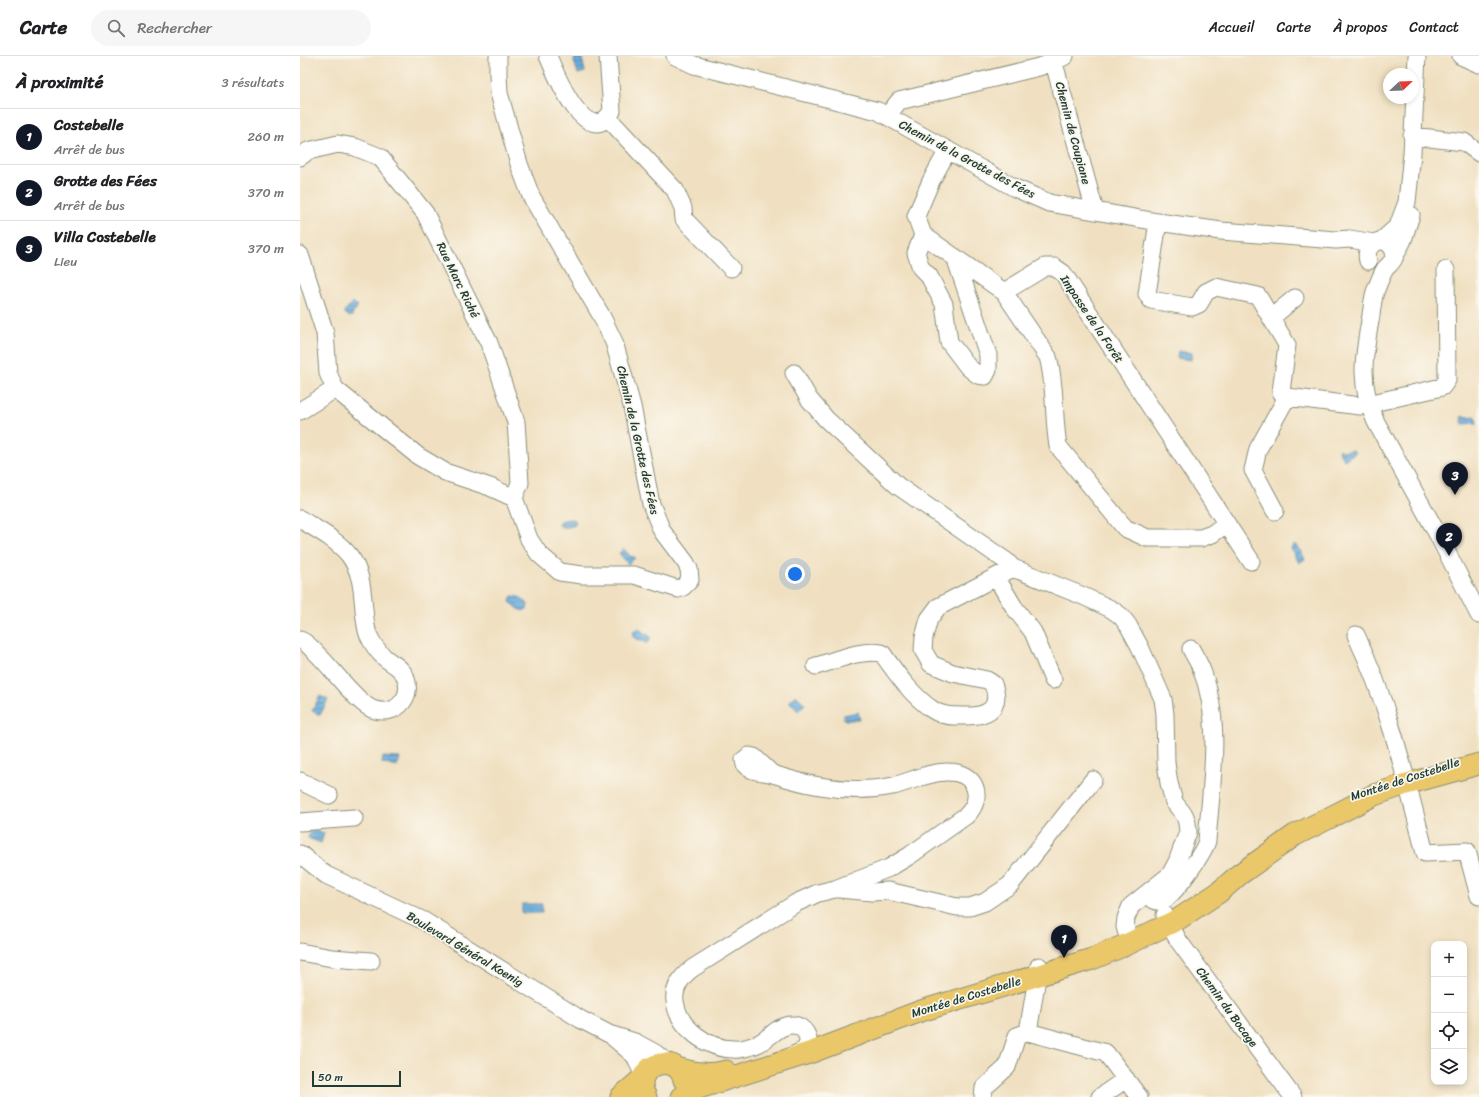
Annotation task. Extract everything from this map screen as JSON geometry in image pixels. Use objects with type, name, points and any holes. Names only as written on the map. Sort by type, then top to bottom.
[{"type":"main road","name":"Montée de Costebelle","points":[[681,1097],[699,1088],[812,1052],[921,1011],[1038,970],[1091,948],[1129,938],[1167,920],[1215,886],[1240,874],[1295,835],[1406,780],[1479,755]]},
{"type":"main road","name":"Montée de Costebelle","points":[[1406,780],[1479,764]]},
{"type":"main road","name":"Montée de Costebelle","points":[[671,1065],[690,1072],[722,1072],[929,1003],[984,979],[1038,970]]},
{"type":"main road","points":[[620,1097],[644,1084],[646,1072],[653,1066],[671,1065],[683,1076],[685,1087],[681,1097]]},
{"type":"street","name":"Chemin de la Grotte des Fées","points":[[498,56],[499,93],[524,180],[531,196],[601,315],[614,342],[632,406],[651,504],[662,531],[686,563],[689,569],[690,580],[683,587],[678,589],[634,575],[582,575],[560,572],[539,554],[529,539],[514,498]]},
{"type":"street","points":[[548,56],[565,92],[584,118],[589,122],[597,123],[603,122],[608,118],[612,111],[608,56]]},
{"type":"street","name":"Chemin de la Grotte des Fées","points":[[675,56],[694,65],[878,111],[1015,188],[1049,203],[1158,222],[1221,231],[1378,242]]},
{"type":"street","points":[[1380,263],[1408,228],[1414,204],[1412,136],[1417,56]]},
{"type":"street","points":[[1461,56],[1479,64]]},
{"type":"street","points":[[887,116],[899,101],[1057,58]]},
{"type":"street","name":"Chemin de Coupiane","points":[[1057,58],[1095,211]]},
{"type":"street","points":[[608,118],[675,190],[683,208],[684,219],[731,268]]},
{"type":"street","points":[[1412,136],[1464,142],[1479,153]]},
{"type":"street","name":"Rue Marc Riché","points":[[300,157],[308,151],[338,144],[355,146],[380,157],[425,213],[489,343],[516,422],[520,482],[514,498]]},
{"type":"street","points":[[948,150],[931,181],[916,216],[923,235],[1004,292],[1048,357],[1051,368],[1058,446],[1125,528],[1147,538],[1200,538],[1212,534],[1226,524]]},
{"type":"street","points":[[1380,263],[1367,257],[1368,249],[1398,226],[1407,202],[1412,153]]},
{"type":"street","points":[[1158,222],[1147,294],[1151,300],[1192,307],[1198,304],[1206,292],[1216,288],[1258,296],[1287,346],[1281,392],[1287,397],[1360,406],[1442,387],[1448,380],[1446,270]]},
{"type":"street","points":[[923,235],[916,253],[921,268],[929,276],[944,304],[948,342],[968,367],[978,375],[984,376],[988,370],[988,356],[955,257]]},
{"type":"street","name":"Chemin de la Grotte des Fées","points":[[1336,240],[1380,263]]},
{"type":"street","points":[[1378,242],[1391,246],[1380,263],[1364,352],[1364,373],[1368,404],[1376,422],[1441,540],[1479,615]]},
{"type":"street","points":[[300,255],[325,333],[328,373],[335,389],[418,456],[445,472],[490,487],[514,498]]},
{"type":"street","name":"Impasse de la Forêt","points":[[1004,292],[1046,267],[1054,267],[1063,273],[1251,561]]},
{"type":"street","points":[[1271,318],[1295,298]]},
{"type":"street","points":[[794,373],[809,399],[826,419],[898,486],[1006,561],[1013,568],[1084,596],[1111,609],[1120,616],[1131,630],[1163,699],[1165,714],[1166,763],[1169,783],[1174,802],[1185,816],[1188,832],[1177,862],[1170,875],[1131,906],[1125,922],[1129,938]]},
{"type":"street","points":[[300,411],[335,389]]},
{"type":"street","points":[[1275,511],[1253,470],[1258,449],[1287,397]]},
{"type":"street","points":[[300,518],[337,543],[349,555],[358,572],[362,586],[367,632],[373,645],[385,658],[398,666],[404,674],[408,686],[407,696],[400,705],[389,710],[375,710],[363,704],[320,655],[304,641],[300,640]]},
{"type":"street","points":[[816,666],[858,654],[875,652],[882,653],[912,692],[934,711],[947,716],[976,716],[985,714],[991,709],[996,696],[993,684],[986,680],[953,673],[931,664],[924,650],[924,637],[929,619],[938,607],[1013,568]]},
{"type":"street","points":[[996,577],[1014,607],[1033,632],[1054,680]]},
{"type":"street","points":[[1356,635],[1380,691],[1425,852],[1467,851],[1479,896]]},
{"type":"street","points":[[1146,894],[1152,900],[1157,902],[1164,900],[1177,887],[1202,853],[1207,841],[1214,753],[1212,718],[1205,679],[1201,667],[1191,649]]},
{"type":"street","points":[[768,1066],[776,1060],[804,1050],[808,1043],[808,1036],[805,1030],[793,1025],[777,1030],[764,1040],[749,1047],[733,1050],[713,1044],[689,1030],[675,1006],[674,997],[682,978],[693,968],[796,903],[818,893],[835,889],[889,868],[909,856],[967,815],[976,802],[977,789],[972,782],[962,774],[948,772],[892,786],[862,789],[821,786],[795,781],[770,772]]},
{"type":"street","points":[[835,889],[872,892],[888,891],[957,907],[970,907],[985,902],[1010,885],[1093,780]]},
{"type":"street","points":[[300,781],[329,795]]},
{"type":"street","points":[[300,822],[354,818]]},
{"type":"street","name":"Boulevard Général Koenig","points":[[303,859],[326,875],[424,921],[580,1019],[610,1034],[635,1042],[655,1053],[671,1065]]},
{"type":"street","name":"Chemin du Bocage","points":[[1167,920],[1178,940],[1293,1097]]},
{"type":"street","points":[[300,952],[332,958],[371,961]]},
{"type":"street","points":[[1028,1032],[1038,970]]},
{"type":"street","points":[[982,1097],[984,1088],[1007,1067],[1017,1036],[1028,1032],[1106,1053],[1139,1097]]},
{"type":"street","name":"Boulevard Général Koenig","points":[[610,1034],[634,1055],[637,1060],[644,1084]]},
{"type":"street","points":[[1100,1097],[1126,1079]]},
{"type":"water","points":[[575,58],[582,58],[585,72],[578,74],[574,61]]},
{"type":"water","points":[[353,302],[358,307],[352,316],[349,317],[344,312]]},
{"type":"water","points":[[1178,351],[1192,353],[1191,360],[1177,358]]},
{"type":"water","points":[[1475,416],[1477,423],[1463,424],[1461,417]]},
{"type":"water","points":[[1339,449],[1340,451],[1353,450],[1355,453],[1344,460],[1338,450]]},
{"type":"water","points":[[570,519],[575,520],[575,525],[564,527],[558,525],[560,521]]},
{"type":"water","points":[[1293,545],[1297,545],[1305,559],[1299,563],[1291,549]]},
{"type":"water","points":[[624,549],[631,557],[633,556],[635,558],[628,564],[619,553]]},
{"type":"water","points":[[512,596],[519,597],[527,603],[527,609],[523,611],[518,609],[510,602]]},
{"type":"water","points":[[639,629],[650,636],[649,642],[646,643],[633,637],[634,632]]},
{"type":"water","points":[[796,695],[805,704],[798,711],[789,701]]},
{"type":"water","points":[[320,696],[328,700],[320,715],[312,711]]},
{"type":"water","points":[[858,712],[860,720],[845,720],[843,718],[844,715]]},
{"type":"water","points":[[383,757],[400,758],[397,767],[382,763]]},
{"type":"water","points":[[311,829],[324,833],[321,843],[308,838]]},
{"type":"water","points":[[522,904],[542,904],[542,913],[522,913]]},
{"type":"place","name":"Villa Costebelle","points":[[1455,495]]},
{"type":"place","name":"Grotte des Fées","points":[[1449,556]]},
{"type":"place","name":"Costebelle","points":[[1064,958]]}]
